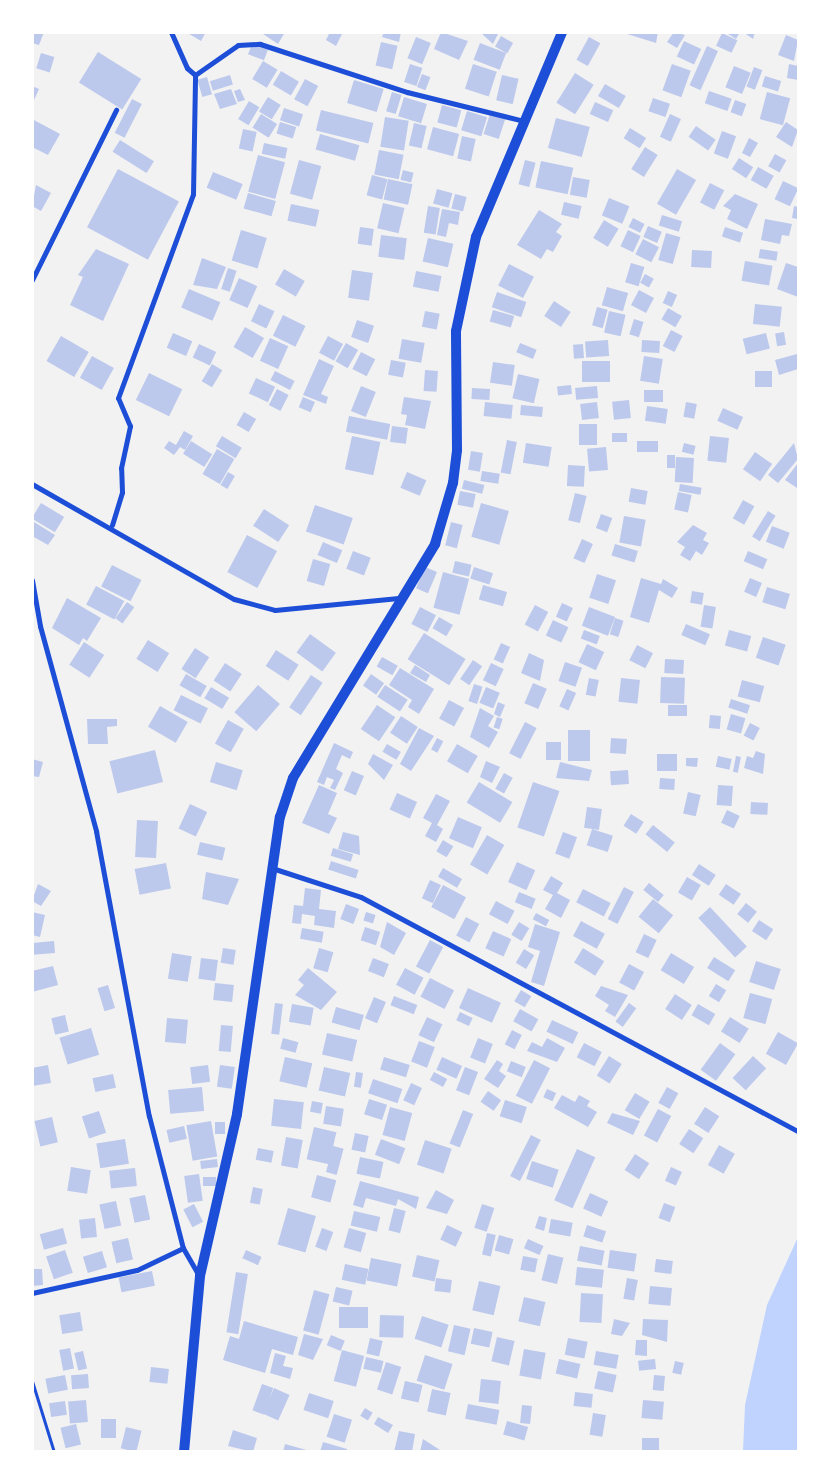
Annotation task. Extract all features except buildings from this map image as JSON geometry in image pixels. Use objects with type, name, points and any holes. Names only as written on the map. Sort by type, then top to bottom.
[{"type":"main road","points":[[184,1452],[200,1276],[237,1114],[274,869],[280,817],[293,778],[398,598],[435,544],[453,483],[457,450],[456,331],[476,237],[562,32]]},
{"type":"street","points":[[171,32],[186,68],[195,75]]},
{"type":"street","points":[[195,75],[238,45],[272,46],[407,92],[524,121]]},
{"type":"street","points":[[112,525],[122,492],[121,468],[130,426],[118,398],[193,194],[195,75]]},
{"type":"street","points":[[32,280],[116,110]]},
{"type":"street","points":[[32,484],[112,525],[234,599],[267,608],[398,598]]},
{"type":"street","points":[[32,580],[40,626],[96,831],[149,1116],[182,1248],[200,1276]]},
{"type":"street","points":[[274,869],[361,897],[798,1131]]},
{"type":"street","points":[[32,1293],[138,1270],[182,1248]]},
{"type":"path","points":[[32,1380],[54,1452]]},
{"type":"water","points":[[798,1237],[798,1451],[743,1451],[745,1405],[767,1305]]}]
